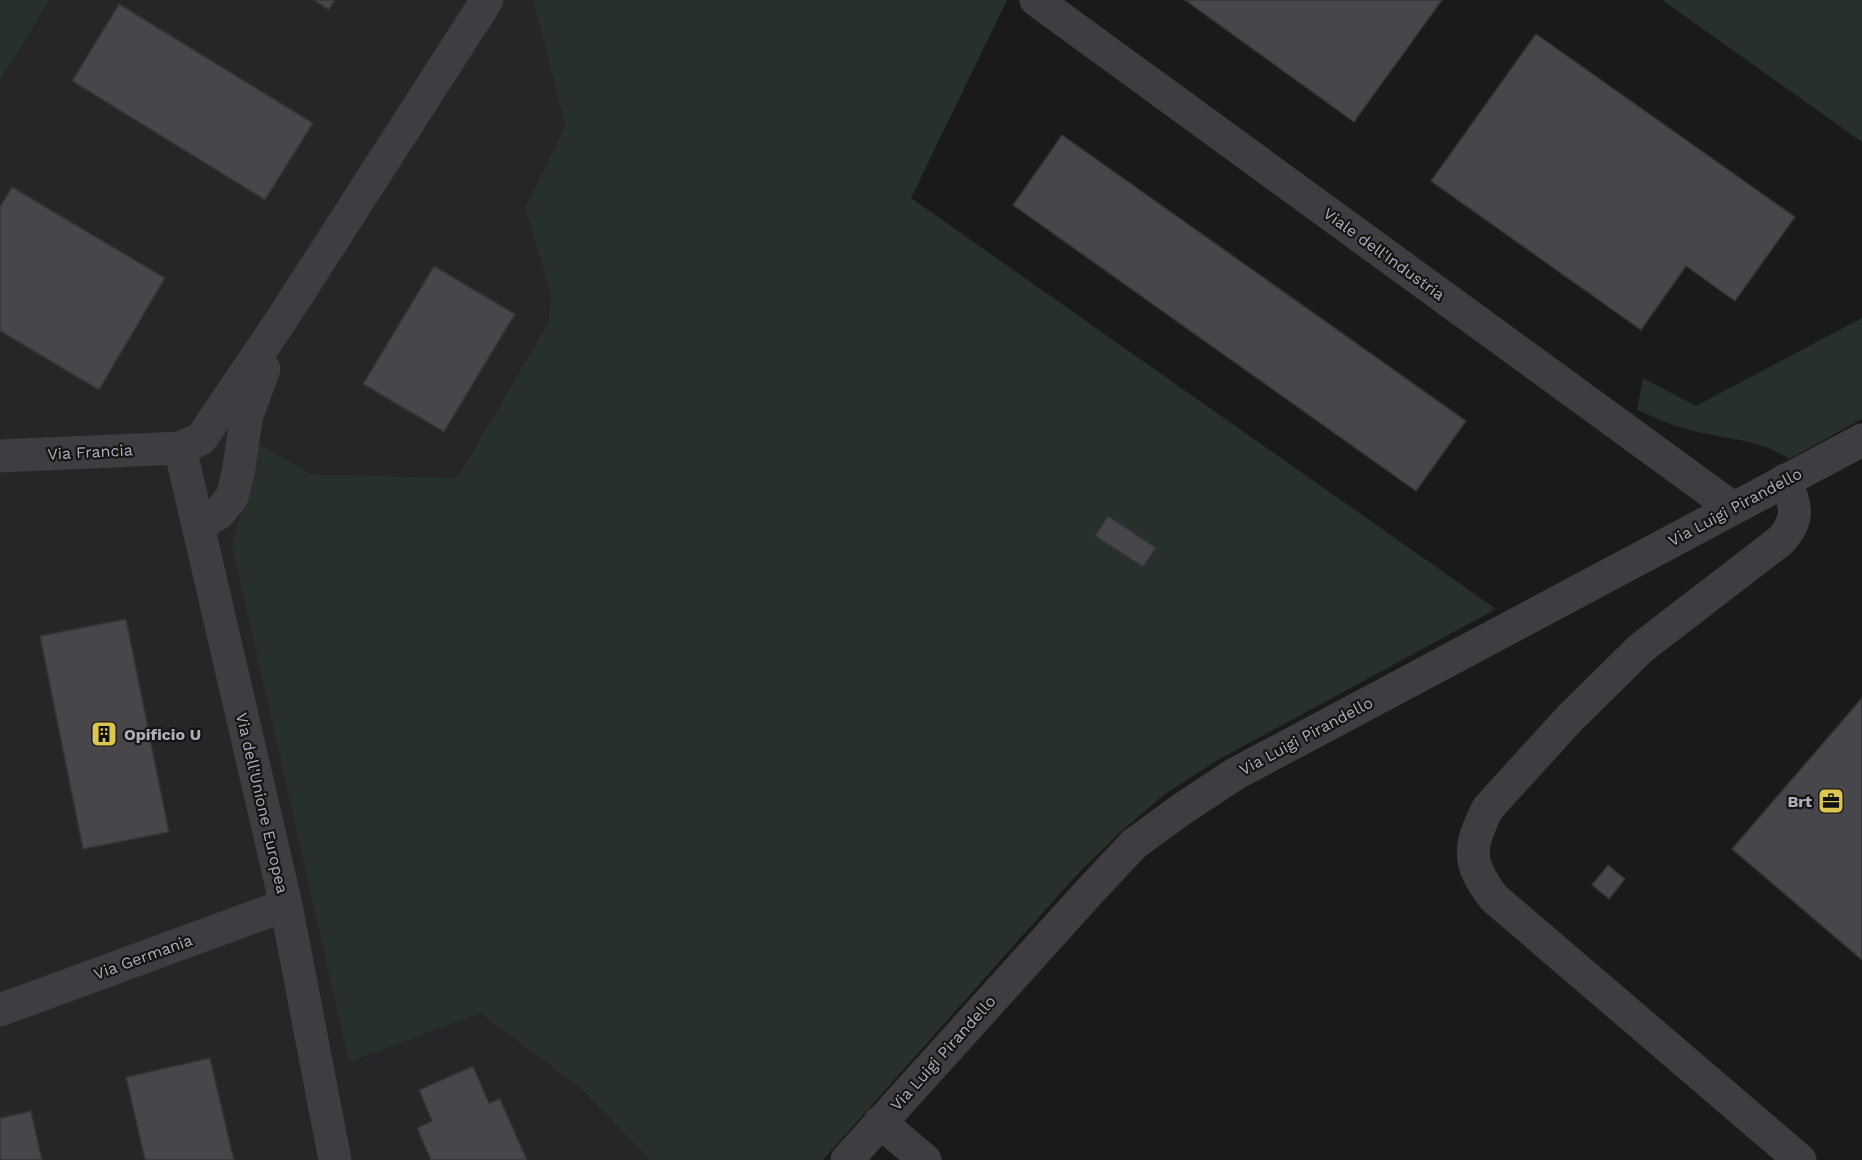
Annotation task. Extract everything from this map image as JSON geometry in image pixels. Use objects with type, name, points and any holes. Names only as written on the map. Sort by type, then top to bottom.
[{"type":"street","points":[[190,444],[282,319],[487,0]]},
{"type":"street","name":"Viale dell'Industria","points":[[1036,0],[1733,508]]},
{"type":"street","points":[[198,526],[219,513],[232,496],[242,455],[247,415],[282,319]]},
{"type":"street","name":"Via Luigi Pirandello","points":[[846,1160],[1134,844],[1182,809],[1245,769],[1862,440]]},
{"type":"street","points":[[190,444],[222,446],[242,455]]},
{"type":"street","name":"Via Francia","points":[[0,456],[190,444]]},
{"type":"street","name":"Via dell'Unione Europea","points":[[190,444],[198,526],[286,905],[335,1160]]},
{"type":"street","points":[[1785,480],[1793,498],[1795,515],[1791,530],[1780,541],[1641,648],[1570,718],[1488,808],[1477,832],[1473,855],[1475,870],[1494,898],[1800,1160]]},
{"type":"street","name":"Via Germania","points":[[0,1010],[286,905]]},
{"type":"street","points":[[880,1122],[925,1160]]},
{"type":"shaded area","points":[[0,0],[50,0],[0,81]]},
{"type":"shaded area","points":[[50,0],[533,0],[565,126],[525,208],[551,295],[548,323],[457,478],[312,474],[259,444],[349,1061],[480,1012],[579,1087],[650,1160],[0,1160],[0,81]]},
{"type":"shaded area","points":[[533,0],[1007,0],[911,198],[1496,609],[1216,761],[1165,794],[1118,834],[1072,880],[823,1160],[650,1160],[579,1087],[480,1013],[349,1062],[232,545],[259,444],[312,474],[457,478],[548,323],[551,295],[525,208],[565,126]]},
{"type":"shaded area","points":[[1662,0],[1862,0],[1862,142]]},
{"type":"shaded area","points":[[1862,318],[1862,419],[1789,459],[1765,447],[1680,427],[1637,410],[1643,378],[1696,406]]},
{"type":"building","points":[[313,0],[335,0],[329,10]]},
{"type":"building","points":[[1185,0],[1442,0],[1354,122]]},
{"type":"building","points":[[119,4],[313,123],[265,200],[72,81]]},
{"type":"building","points":[[1536,34],[1795,217],[1735,301],[1686,266],[1641,330],[1431,181]]},
{"type":"building","points":[[1062,135],[1466,421],[1416,491],[1013,205]]},
{"type":"building","points":[[12,187],[165,278],[99,390],[0,331],[0,207]]},
{"type":"building","points":[[434,266],[515,314],[444,432],[363,384]]},
{"type":"building","points":[[1108,516],[1156,548],[1143,567],[1095,536]]},
{"type":"building","name":"Opificio U","points":[[126,619],[169,832],[83,849],[40,636]]},
{"type":"building","points":[[1862,698],[1862,960],[1732,849]]},
{"type":"building","points":[[1608,865],[1625,879],[1609,899],[1592,885]]},
{"type":"building","points":[[210,1058],[234,1160],[145,1160],[126,1077]]},
{"type":"building","points":[[473,1066],[489,1103],[500,1099],[527,1160],[431,1160],[417,1128],[432,1121],[419,1090]]},
{"type":"building","points":[[31,1111],[42,1160],[0,1160],[0,1118]]},
{"type":"place","name":"Opificio U","points":[[104,734]]},
{"type":"place","name":"Brt","points":[[1831,801]]}]
